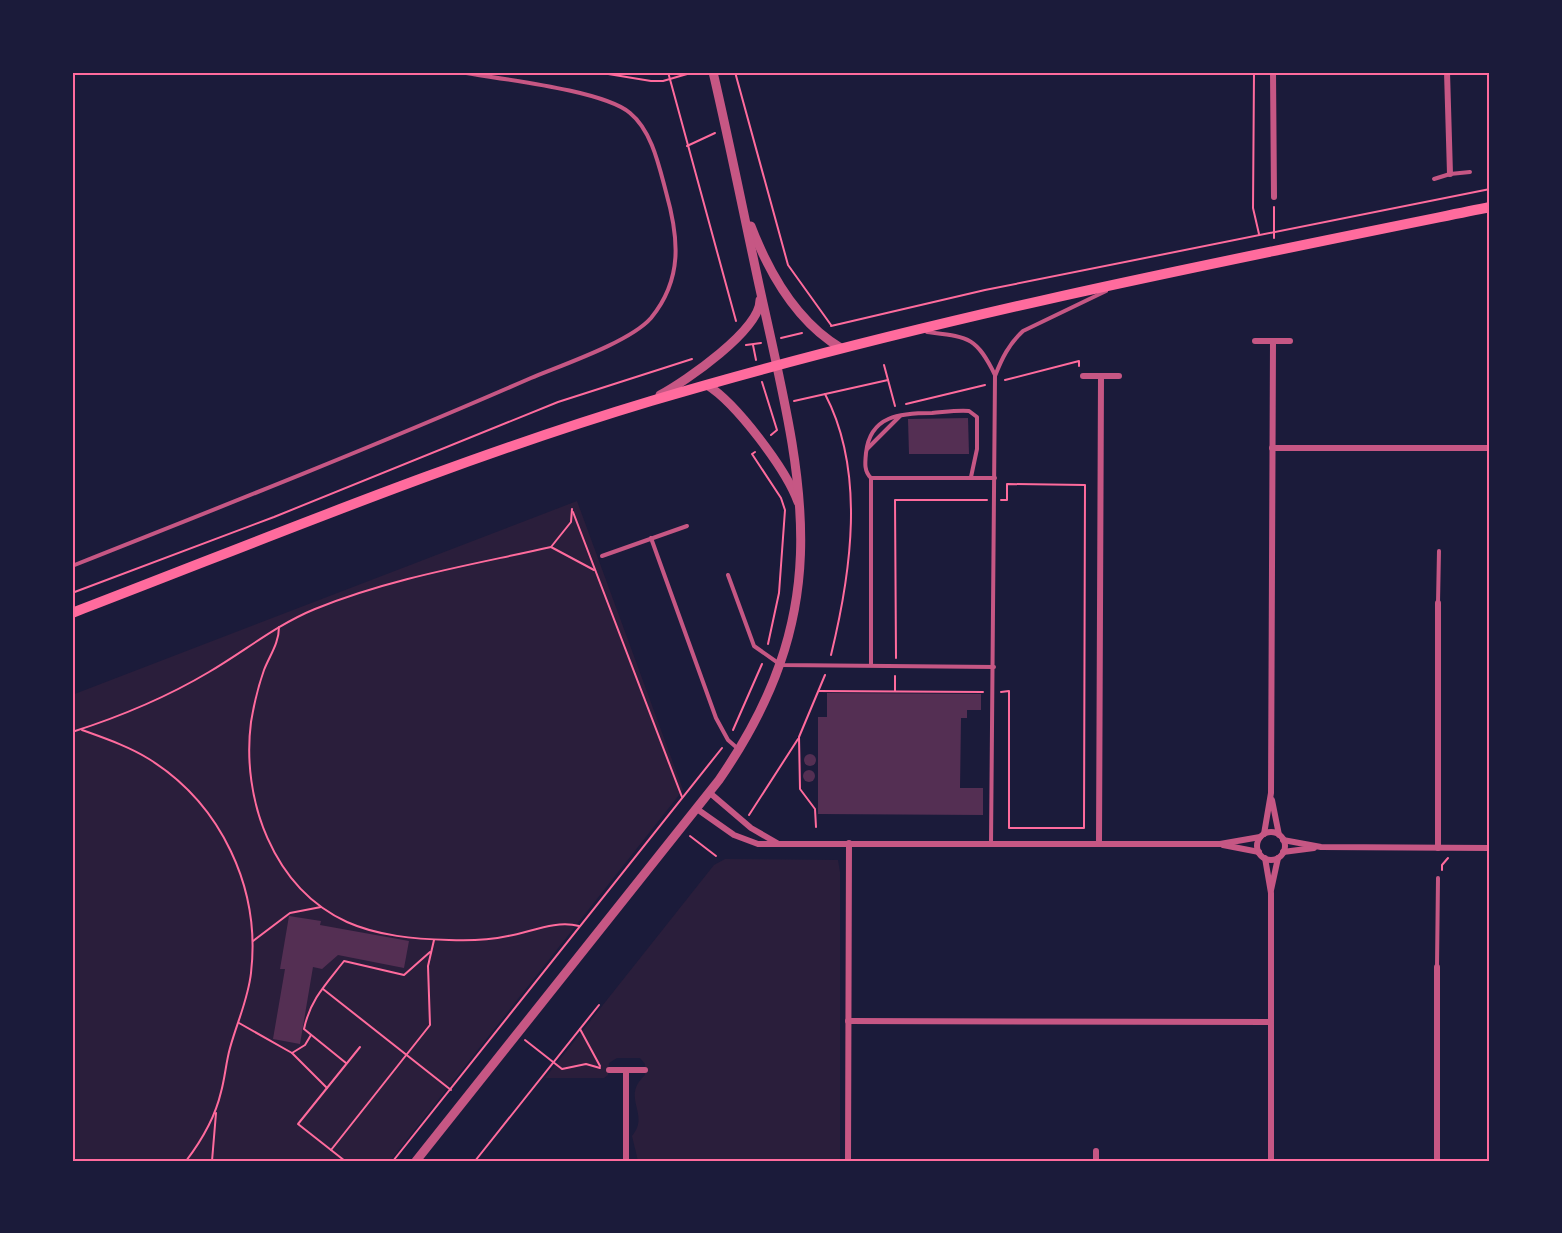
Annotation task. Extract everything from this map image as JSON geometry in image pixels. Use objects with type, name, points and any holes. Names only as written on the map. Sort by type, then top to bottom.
[{"type":"main road","points":[[72,613],[538,438],[648,402],[758,370],[841,348],[1126,281],[1490,207]]},
{"type":"street","points":[[416,1161],[710,793],[739,750],[767,699],[781,665],[795,615],[800,579],[802,512],[799,476],[778,365],[713,72]]},
{"type":"street","points":[[1273,72],[1274,197]]},
{"type":"street","points":[[1449,72],[1450,174]]},
{"type":"street","points":[[741,198],[766,263],[794,305],[815,329],[841,348]]},
{"type":"street","points":[[648,402],[674,388],[716,356],[735,332],[758,314],[760,288]]},
{"type":"street","points":[[1255,341],[1290,341]]},
{"type":"street","points":[[1270,1161],[1271,893],[1265,858],[1259,852],[1257,844],[1262,835],[1271,793],[1273,341]]},
{"type":"street","points":[[1083,376],[1119,376]]},
{"type":"street","points":[[1100,844],[1101,376]]},
{"type":"street","points":[[707,385],[727,403],[787,477],[802,512]]},
{"type":"street","points":[[1272,448],[1490,448]]},
{"type":"street","points":[[1438,603],[1438,848]]},
{"type":"street","points":[[710,793],[744,822],[777,843]]},
{"type":"street","points":[[1271,793],[1281,837],[1280,855],[1271,893]]},
{"type":"street","points":[[697,809],[746,842],[758,844],[1220,844],[1259,852]]},
{"type":"street","points":[[1220,844],[1272,832],[1281,837],[1321,847]]},
{"type":"street","points":[[848,1161],[849,843]]},
{"type":"street","points":[[1265,858],[1321,847],[1490,848]]},
{"type":"street","points":[[1437,967],[1437,1161]]},
{"type":"street","points":[[848,1021],[1271,1022]]},
{"type":"street","points":[[609,1070],[645,1070]]},
{"type":"street","points":[[626,1070],[626,1161]]},
{"type":"street","points":[[1096,1151],[1096,1161]]},
{"type":"lane","points":[[72,566],[247,497],[514,385],[632,334],[649,320],[672,284],[677,242],[660,168],[646,132],[630,113],[606,100],[460,72]]},
{"type":"lane","points":[[1434,179],[1450,174],[1470,172]]},
{"type":"lane","points":[[991,844],[995,376],[1003,356],[1013,340],[1023,331],[1126,281]]},
{"type":"lane","points":[[916,331],[955,336],[973,342],[983,350],[995,376]]},
{"type":"lane","points":[[871,665],[871,478],[865,469],[868,438],[879,424],[903,413],[973,412],[976,417],[977,449],[970,477]]},
{"type":"lane","points":[[866,450],[903,413]]},
{"type":"lane","points":[[871,478],[995,477]]},
{"type":"lane","points":[[602,556],[687,526]]},
{"type":"lane","points":[[651,538],[716,718],[728,740],[739,750]]},
{"type":"lane","points":[[1438,603],[1439,550]]},
{"type":"lane","points":[[728,575],[754,646],[781,665],[994,667]]},
{"type":"lane","points":[[1437,967],[1438,878]]},
{"type":"path","points":[[596,72],[651,81],[694,72]]},
{"type":"path","points":[[668,72],[736,319],[735,332],[745,345],[772,340]]},
{"type":"path","points":[[735,72],[788,265],[831,326],[985,290],[1490,189]]},
{"type":"path","points":[[1254,72],[1253,208],[1259,235]]},
{"type":"path","points":[[687,146],[726,130]]},
{"type":"path","points":[[1274,197],[1274,250]]},
{"type":"path","points":[[393,1161],[728,740],[748,700],[766,654],[779,593],[785,510],[781,498],[752,454],[777,430],[758,370],[753,345]]},
{"type":"path","points":[[72,593],[274,517],[558,402],[700,355]]},
{"type":"path","points":[[884,365],[895,407]]},
{"type":"path","points":[[784,403],[888,380]]},
{"type":"path","points":[[744,822],[799,737],[819,691],[838,628],[850,545],[849,489],[838,419],[825,394]]},
{"type":"path","points":[[819,691],[1009,692],[1009,828],[1084,828],[1085,485],[1007,484],[1007,500],[895,500],[895,691]]},
{"type":"path","points":[[72,732],[136,708],[186,684],[279,627],[315,609],[402,579],[551,547],[571,522],[572,509],[682,797]]},
{"type":"path","points":[[551,547],[595,571]]},
{"type":"path","points":[[279,627],[278,639],[261,678],[252,720],[249,755],[251,782],[265,831],[281,862],[304,893],[321,907],[360,927],[389,934],[434,940],[505,937],[562,924],[579,926]]},
{"type":"path","points":[[80,729],[140,753],[187,789],[212,818],[234,857],[242,878],[250,913],[253,941],[249,986],[230,1047],[216,1110],[212,1161]]},
{"type":"path","points":[[799,737],[800,789],[815,809],[816,827]]},
{"type":"path","points":[[666,818],[716,856]]},
{"type":"path","points":[[1438,878],[1442,864],[1450,854]]},
{"type":"path","points":[[253,941],[290,913],[321,907]]},
{"type":"path","points":[[331,1150],[428,1029],[431,1020],[430,952],[434,940]]},
{"type":"path","points":[[346,1063],[304,1029],[308,1008],[322,988],[344,961],[404,975],[430,952]]},
{"type":"path","points":[[322,988],[450,1090]]},
{"type":"path","points":[[475,1161],[599,1005]]},
{"type":"path","points":[[503,1022],[511,1029]]},
{"type":"path","points":[[239,1023],[292,1053],[327,1088]]},
{"type":"path","points":[[523,1039],[564,1070],[586,1064],[602,1069],[580,1029]]},
{"type":"path","points":[[292,1053],[305,1045],[311,1035]]},
{"type":"path","points":[[345,1161],[298,1124],[360,1047]]},
{"type":"path","points":[[186,1161],[206,1131],[216,1110]]},
{"type":"shaded area","points":[[577,501],[683,790],[390,1161],[72,1161],[72,695]]},
{"type":"shaded area","points":[[725,859],[838,860],[840,872],[840,1161],[638,1161],[632,1136],[639,1120],[635,1091],[645,1075],[645,1064],[640,1058],[617,1058],[609,1063],[608,1075],[604,1078],[545,1078],[714,865]]},
{"type":"building","points":[[968,418],[969,454],[909,454],[908,419]]},
{"type":"building","points":[[827,693],[981,694],[981,710],[967,710],[967,718],[961,718],[960,788],[983,788],[983,815],[818,814],[818,717],[827,717]]},
{"type":"building","points":[[812,754],[816,760],[812,766],[808,766],[804,758]]},
{"type":"building","points":[[811,770],[815,776],[811,782],[807,782],[803,774]]},
{"type":"building","points":[[289,916],[321,921],[320,925],[409,941],[404,968],[338,955],[322,969],[313,967],[300,1044],[273,1039],[285,969],[280,969]]}]
